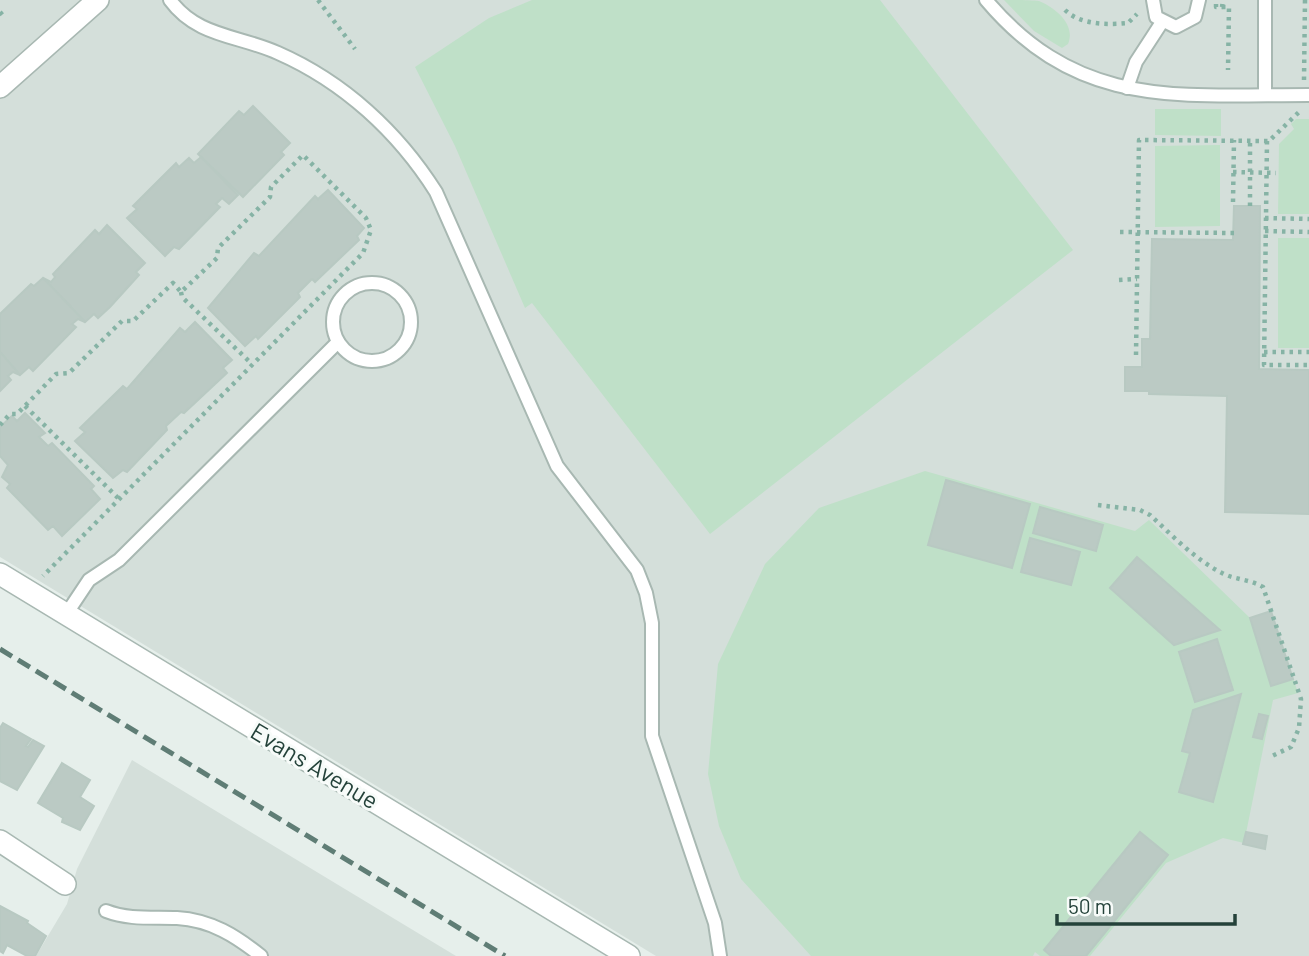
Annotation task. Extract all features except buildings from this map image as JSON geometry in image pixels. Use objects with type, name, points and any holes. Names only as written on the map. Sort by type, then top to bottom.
[{"type":"street","points":[[0,87],[98,0]]},
{"type":"street","name":"Evans Avenue","points":[[0,574],[629,956]]},
{"type":"street","points":[[0,841],[65,884]]},
{"type":"lane","points":[[170,0],[192,24],[281,54],[318,74],[351,97],[388,130],[419,165],[436,192],[557,466],[636,570],[646,593],[652,623],[652,736],[715,923],[720,956]]},
{"type":"lane","points":[[986,0],[1022,38],[1044,54],[1091,79],[1127,88],[1172,94],[1309,95]]},
{"type":"lane","points":[[1153,0],[1153,9],[1162,22],[1176,27],[1190,22],[1199,10],[1199,0]]},
{"type":"lane","points":[[1265,0],[1265,94]]},
{"type":"lane","points":[[1127,88],[1136,62],[1162,22]]},
{"type":"lane","points":[[371,283],[385,285],[405,302],[411,325],[408,338],[393,356],[369,362],[346,352],[338,342],[334,316],[347,293],[371,283]]},
{"type":"lane","points":[[67,613],[89,580],[119,560],[338,342]]},
{"type":"lane","points":[[106,911],[144,918],[201,922],[227,930],[261,956]]},
{"type":"path","points":[[318,0],[355,48]]},
{"type":"path","points":[[1216,0],[1216,7],[1229,8],[1228,70]]},
{"type":"path","points":[[1222,7],[1223,0]]},
{"type":"path","points":[[1304,82],[1305,0]]},
{"type":"path","points":[[1065,10],[1070,16],[1087,22],[1121,23],[1133,20],[1137,2]]},
{"type":"path","points":[[0,12],[5,18]]},
{"type":"path","points":[[1136,355],[1139,140],[1267,141],[1299,111],[1309,111]]},
{"type":"path","points":[[1233,202],[1234,141]]},
{"type":"path","points":[[1250,141],[1250,206]]},
{"type":"path","points":[[1267,141],[1264,365],[1309,366]]},
{"type":"path","points":[[42,576],[363,253],[370,230],[366,218],[303,155],[271,187],[270,197],[218,248],[217,258],[181,292]]},
{"type":"path","points":[[1233,172],[1276,173]]},
{"type":"path","points":[[1265,218],[1309,219]]},
{"type":"path","points":[[1265,231],[1309,232]]},
{"type":"path","points":[[1119,232],[1234,233]]},
{"type":"path","points":[[1119,280],[1137,279]]},
{"type":"path","points":[[0,425],[25,406],[56,374],[69,373],[122,321],[133,321],[173,283],[182,297],[252,364]]},
{"type":"path","points":[[1264,352],[1309,352]]},
{"type":"path","points":[[25,406],[118,498]]},
{"type":"path","points":[[1098,505],[1140,510],[1150,514],[1202,562],[1225,575],[1253,581],[1263,587],[1301,699],[1302,715],[1291,747],[1272,756]]},
{"type":"shaded area","points":[[0,0],[1309,0],[1309,956],[656,956],[0,557]]},
{"type":"shaded area","points":[[132,760],[456,956],[36,956],[67,904],[77,869]]},
{"type":"green space","points":[[532,0],[880,0],[1073,250],[710,534],[532,303],[525,308],[455,146],[415,67],[489,18]]},
{"type":"green space","points":[[1004,0],[1039,1],[1052,8],[1067,24],[1070,37],[1068,44],[1062,48],[1034,31]]},
{"type":"green space","points":[[1155,109],[1221,109],[1221,136],[1155,135]]},
{"type":"green space","points":[[1296,119],[1309,119],[1309,214],[1278,214],[1279,144],[1294,129],[1291,124]]},
{"type":"green space","points":[[1220,145],[1220,226],[1155,227],[1155,146]]},
{"type":"green space","points":[[1278,238],[1309,238],[1309,348],[1278,348]]},
{"type":"green space","points":[[925,471],[1135,531],[1149,520],[1250,618],[1271,611],[1298,693],[1273,700],[1244,843],[1223,838],[1166,863],[1090,956],[1040,956],[1035,952],[1033,956],[811,956],[741,879],[719,826],[708,774],[718,664],[765,564],[819,508]]},
{"type":"railway","points":[[0,649],[505,956]]}]
